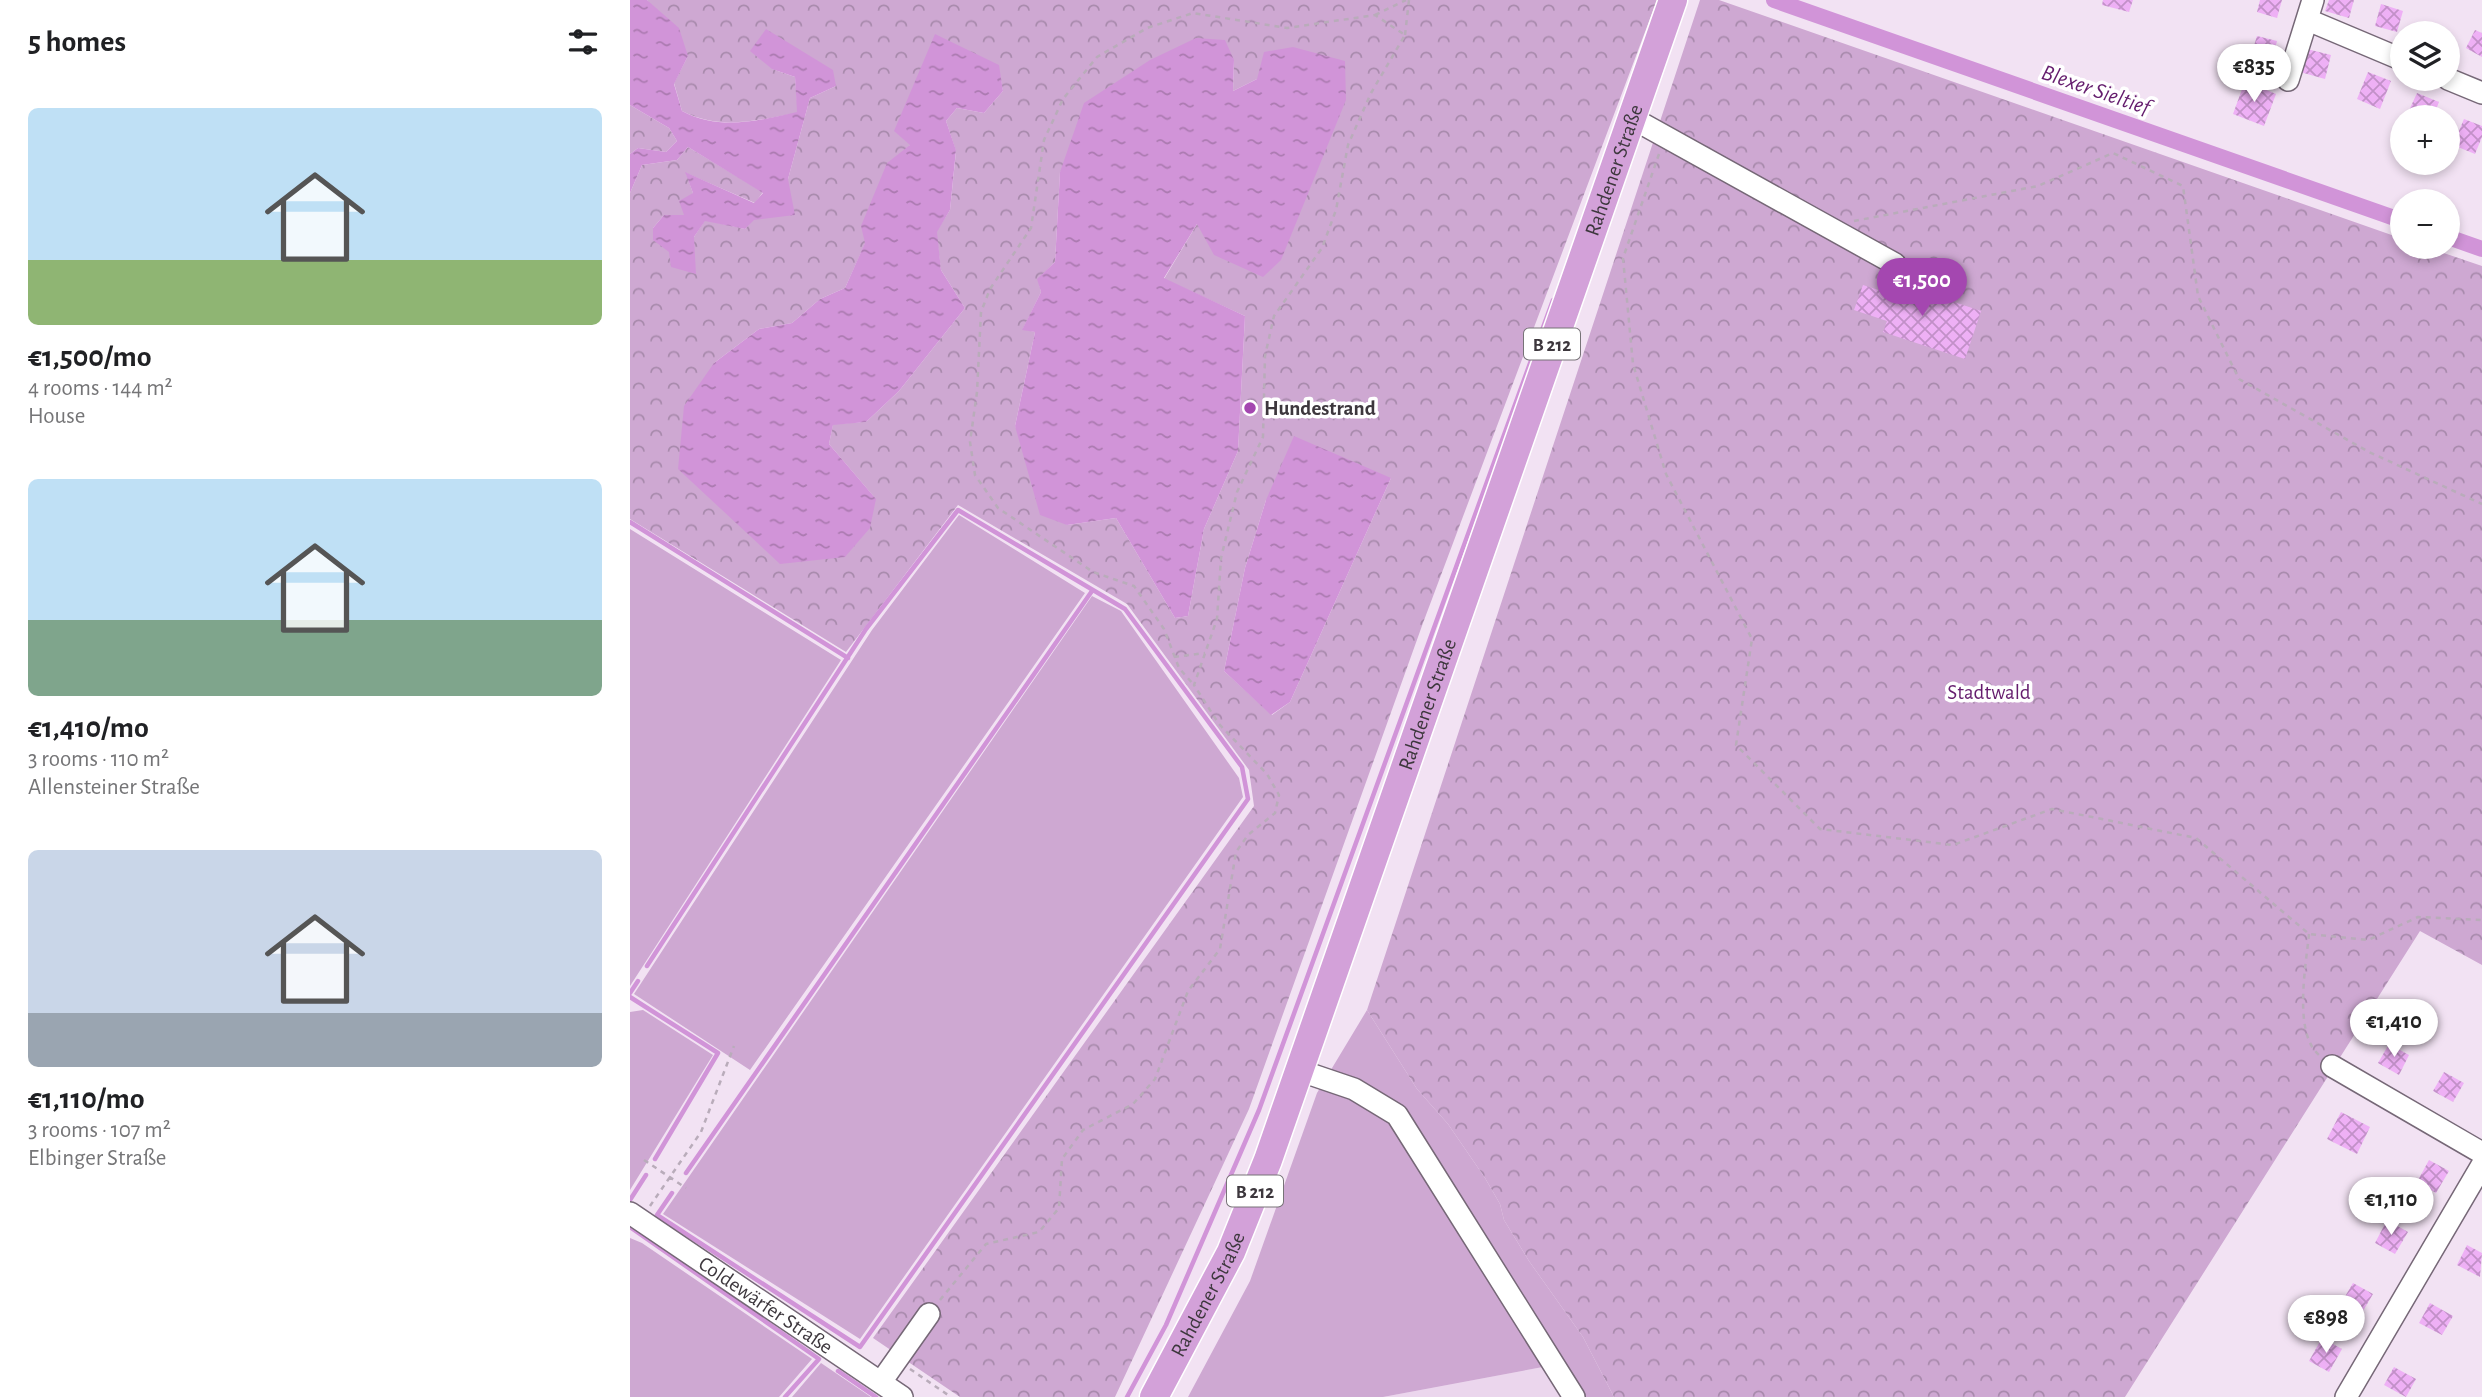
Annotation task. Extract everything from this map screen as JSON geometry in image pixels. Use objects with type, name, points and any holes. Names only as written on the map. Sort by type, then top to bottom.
[{"type":"main road","name":"Rahdener Straße","points":[[1154,1397],[1231,1252],[1300,1070],[1673,0]]},
{"type":"street","points":[[2288,80],[2311,10],[2390,53]]},
{"type":"street","points":[[2460,84],[2482,93]]},
{"type":"street","points":[[1630,117],[1823,227],[1895,264]]},
{"type":"street","points":[[2332,1066],[2482,1153]]},
{"type":"street","points":[[1300,1070],[1354,1089],[1396,1115],[1574,1397]]},
{"type":"street","points":[[2346,1397],[2482,1165]]},
{"type":"street","name":"Coldewärfer Straße","points":[[635,1216],[902,1397]]},
{"type":"street","points":[[881,1382],[929,1314]]},
{"type":"path","points":[[929,1314],[986,1244],[1040,1232],[1059,1208],[1062,1159],[1083,1130],[1133,1104],[1155,1079],[1188,991],[1220,949],[1236,852],[1248,835],[1275,813],[1279,796],[1267,774],[1219,724],[1194,685],[1179,668],[1164,629],[1134,586],[1093,572],[998,508],[975,475],[970,442],[977,392],[981,312],[990,289],[1031,228],[1044,140],[1063,99],[1097,57],[1147,28],[1193,13],[1287,28],[1375,15],[1408,0],[1405,35],[1371,93],[1348,145],[1336,211],[1322,248],[1274,316],[1265,356],[1263,437],[1237,492],[1221,558],[1217,620],[1194,685]]},
{"type":"path","points":[[1375,15],[1405,35]]},
{"type":"path","points":[[1665,136],[1623,258],[1633,364],[1666,474],[1752,639],[1736,745],[1820,829],[1953,845],[2052,809],[2196,838],[2309,934],[2368,940],[2418,917],[2482,920]]},
{"type":"path","points":[[1823,227],[2038,186],[2113,153],[2183,186],[2198,296],[2239,379],[2369,452],[2482,504]]},
{"type":"path","points":[[1174,657],[1205,653]]},
{"type":"path","points":[[2309,934],[2301,1003],[2313,1050],[2332,1066]]},
{"type":"path","points":[[635,1216],[669,1177],[701,1132],[734,1046]]},
{"type":"path","points":[[644,1160],[686,1188]]},
{"type":"path","points":[[897,1360],[951,1397]]},
{"type":"shaded area","points":[[1564,1363],[1586,1397],[1383,1397]]},
{"type":"green space","points":[[647,0],[1657,0],[1423,623],[1249,1109],[1115,1397],[960,1397],[873,1338],[1254,806],[1249,770],[1127,604],[958,505],[846,652],[630,519],[630,193],[642,165],[677,160],[688,147],[763,192],[755,203],[686,173],[693,193],[685,215],[664,215],[653,228],[694,237],[705,220],[745,229],[788,179],[810,98],[836,86],[772,69],[795,77],[798,113],[753,121],[711,121],[682,111],[674,83],[688,56]],"holes":[[[1234,60],[1233,91],[1257,79],[1197,224],[1164,279],[1245,316],[1238,451],[1204,529],[1188,616],[1175,618],[1116,518],[1067,525],[1015,426],[1035,332],[1023,329],[1041,292],[1038,279],[1055,262],[1060,172]],[[998,65],[1003,91],[984,113],[957,108],[946,121],[956,151],[950,210],[936,232],[941,270],[965,308],[899,391],[866,422],[833,424],[829,444],[875,498],[714,363],[759,329],[792,323],[820,299],[845,288],[910,145]],[[1391,478],[1290,702],[1272,715],[1224,671],[1245,568],[1266,500]]]},
{"type":"green space","name":"Stadtwald","points":[[1700,0],[1719,0],[2390,234],[2390,259],[2460,259],[2482,266],[2482,965],[2420,931],[2125,1397],[1614,1397],[1583,1337],[1529,1261],[1504,1220],[1500,1204],[1485,1178],[1448,1124],[1417,1089],[1367,1010]]},
{"type":"green space","points":[[630,105],[669,128],[677,141],[666,152],[638,148],[630,154]]},
{"type":"green space","points":[[959,515],[1085,593],[750,1070],[634,994],[872,630]]},
{"type":"green space","points":[[630,529],[841,660],[630,986]]},
{"type":"green space","points":[[1092,596],[1121,611],[1239,778],[1243,797],[860,1339],[663,1214]]},
{"type":"green space","points":[[643,1010],[713,1055],[630,1190],[630,1012]]},
{"type":"green space","points":[[1367,1010],[1417,1089],[1448,1124],[1485,1178],[1500,1204],[1504,1220],[1529,1261],[1583,1337],[1614,1397],[1586,1397],[1564,1363],[1383,1397],[1188,1397],[1250,1281],[1317,1093]]},
{"type":"green space","points":[[630,1238],[642,1243],[812,1359],[779,1397],[630,1397]]},
{"type":"green space","points":[[821,1363],[871,1397],[792,1397]]},
{"type":"water","points":[[630,0],[647,0],[679,28],[688,56],[674,84],[682,111],[696,117],[710,121],[739,122],[797,112],[795,77],[772,69],[750,51],[766,29],[833,70],[836,86],[810,98],[788,179],[795,215],[754,220],[745,229],[705,221],[694,237],[696,274],[671,267],[669,252],[653,240],[653,228],[664,215],[684,215],[679,201],[693,193],[685,172],[754,203],[763,193],[688,147],[677,160],[642,165],[630,193],[630,154],[638,148],[666,152],[677,141],[669,128],[630,105]]},
{"type":"water","points":[[935,34],[999,65],[1003,91],[984,113],[957,108],[946,121],[956,150],[950,210],[937,232],[941,270],[965,308],[899,391],[866,422],[833,425],[829,444],[876,499],[870,528],[845,557],[780,564],[678,469],[684,406],[714,363],[759,329],[792,323],[820,299],[845,288],[865,243],[861,226],[887,163],[910,145],[894,131]]},
{"type":"water","points":[[1196,38],[1225,40],[1234,60],[1233,91],[1257,79],[1264,52],[1293,47],[1345,61],[1346,100],[1281,260],[1263,277],[1214,255],[1197,224],[1164,278],[1245,316],[1238,451],[1204,529],[1188,616],[1175,618],[1116,518],[1067,525],[1040,515],[1015,426],[1035,332],[1022,330],[1041,292],[1037,279],[1055,262],[1060,172],[1084,103],[1150,60]]},
{"type":"water","points":[[1294,436],[1391,478],[1290,702],[1271,715],[1224,671],[1245,568],[1266,500]]},
{"type":"building","points":[[2103,0],[2133,0],[2129,12],[2102,5]]},
{"type":"building","points":[[2260,0],[2282,0],[2277,18],[2257,12]]},
{"type":"building","points":[[2329,0],[2354,0],[2349,18],[2325,11]]},
{"type":"building","points":[[2381,4],[2403,11],[2400,21],[2390,21],[2390,30],[2375,26]]},
{"type":"building","points":[[2475,30],[2482,33],[2482,57],[2466,48]]},
{"type":"building","points":[[2257,36],[2277,41],[2272,61],[2251,55]]},
{"type":"building","points":[[2307,49],[2331,55],[2325,79],[2300,72]]},
{"type":"building","points":[[2368,72],[2390,81],[2380,109],[2357,99]]},
{"type":"building","points":[[2245,81],[2276,94],[2264,126],[2233,114]]},
{"type":"building","points":[[2417,93],[2439,102],[2438,105],[2412,105]]},
{"type":"building","points":[[2464,119],[2482,126],[2482,137],[2475,154],[2460,148],[2460,128]]},
{"type":"building","points":[[1894,282],[1981,311],[1965,359],[1883,332],[1887,321],[1854,310],[1863,285],[1891,294]]},
{"type":"building","points":[[2389,1044],[2409,1055],[2399,1075],[2378,1063]]},
{"type":"building","points":[[2444,1072],[2464,1083],[2453,1102],[2433,1091]]},
{"type":"building","points":[[2341,1112],[2370,1127],[2357,1154],[2327,1139]]},
{"type":"building","points":[[2429,1160],[2449,1171],[2436,1193],[2417,1182]]},
{"type":"building","points":[[2387,1220],[2408,1232],[2395,1254],[2375,1243]]},
{"type":"building","points":[[2467,1245],[2482,1253],[2480,1277],[2457,1265]]},
{"type":"building","points":[[2353,1283],[2373,1294],[2360,1316],[2340,1305]]},
{"type":"building","points":[[2430,1303],[2453,1316],[2442,1335],[2419,1323]]},
{"type":"building","points":[[2322,1338],[2342,1349],[2329,1372],[2309,1361]]},
{"type":"building","points":[[2394,1367],[2416,1379],[2406,1397],[2384,1385]]},
{"type":"waterway","name":"Blexer Sieltief","points":[[1774,0],[2390,216]]},
{"type":"waterway","name":"Blexer Sieltief","points":[[2460,241],[2482,249]]},
{"type":"waterway","points":[[1127,1397],[1166,1325],[1259,1110],[1553,300]]},
{"type":"waterway","points":[[647,966],[866,629],[958,510],[1125,609],[1242,767],[1248,799],[860,1347],[657,1215],[672,1193]]},
{"type":"waterway","points":[[630,522],[848,658]]},
{"type":"waterway","points":[[686,1173],[1092,591]]},
{"type":"waterway","points":[[630,993],[638,981]]},
{"type":"waterway","points":[[630,997],[718,1053],[655,1159]]},
{"type":"waterway","points":[[630,1200],[646,1175]]},
{"type":"waterway","points":[[630,1227],[819,1359],[785,1397]]},
{"type":"waterway","points":[[838,1371],[876,1397]]},
{"type":"place","name":"Hundestrand","points":[[1250,408]]}]
